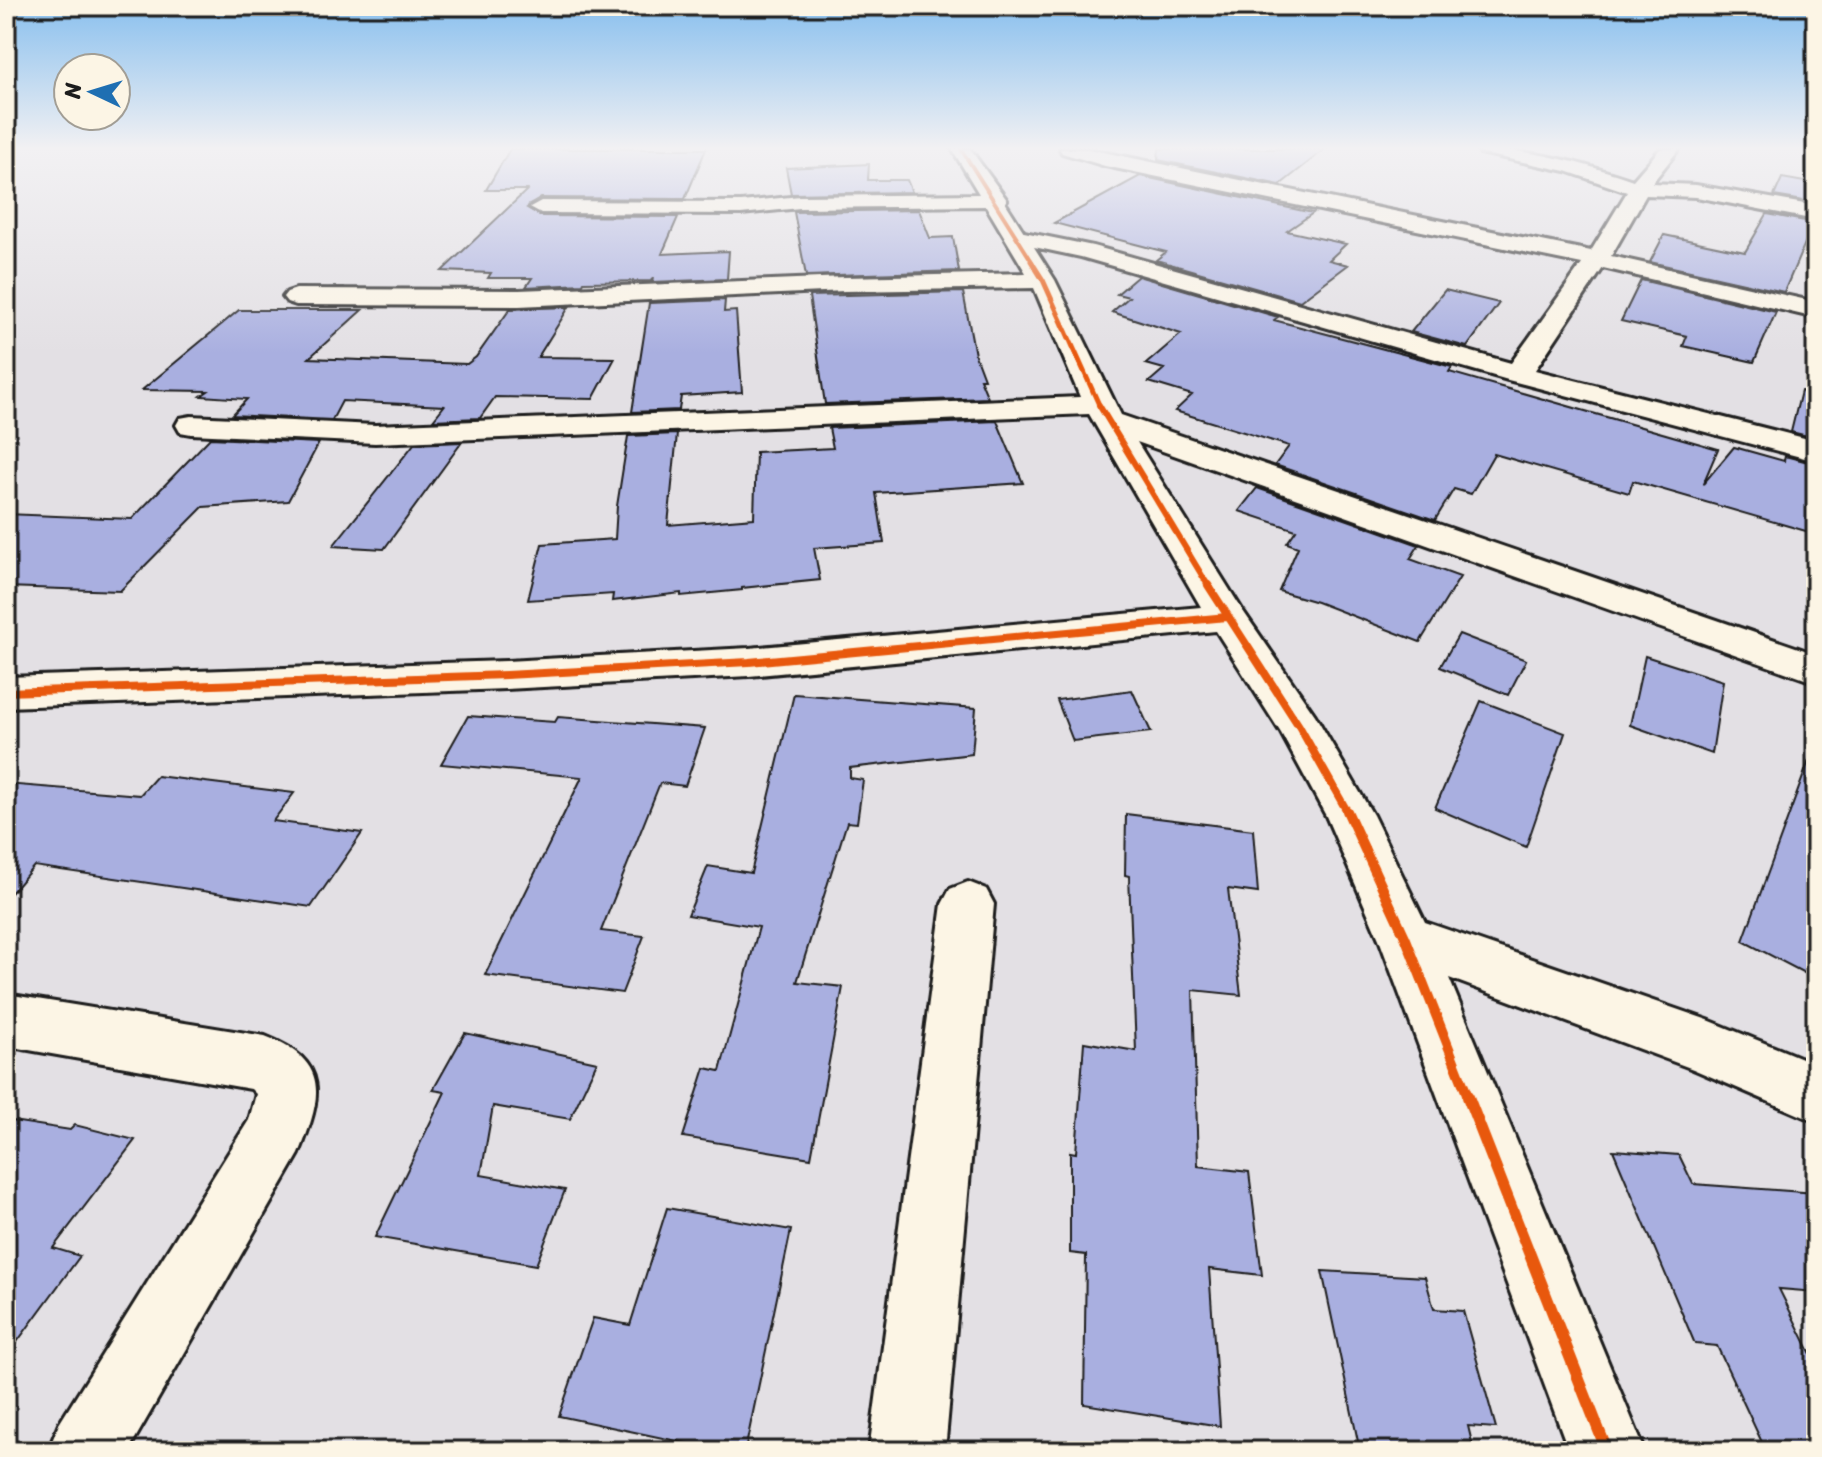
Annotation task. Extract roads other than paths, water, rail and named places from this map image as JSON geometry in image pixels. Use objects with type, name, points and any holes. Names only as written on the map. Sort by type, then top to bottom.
[{"type":"street","points":[[982,217],[1006,219],[1085,251],[1518,374],[1816,451]]},
{"type":"street","points":[[1386,217],[1598,260],[1816,310]]},
{"type":"street","points":[[1518,374],[1598,260],[1623,217]]},
{"type":"street","points":[[1006,219],[1043,280],[1104,413],[1227,617],[1299,726],[1349,815],[1406,939],[1607,1451]]},
{"type":"street","points":[[296,297],[519,298],[845,284],[1043,280]]},
{"type":"street","points":[[191,425],[375,434],[1104,413],[1816,669]]},
{"type":"street","points":[[6,692],[506,675],[749,662],[1227,617]]},
{"type":"street","points":[[907,1451],[968,904]]},
{"type":"street","points":[[1406,939],[1708,1047],[1816,1093]]},
{"type":"street","points":[[6,1020],[265,1064],[288,1083],[277,1132],[86,1451]]}]
